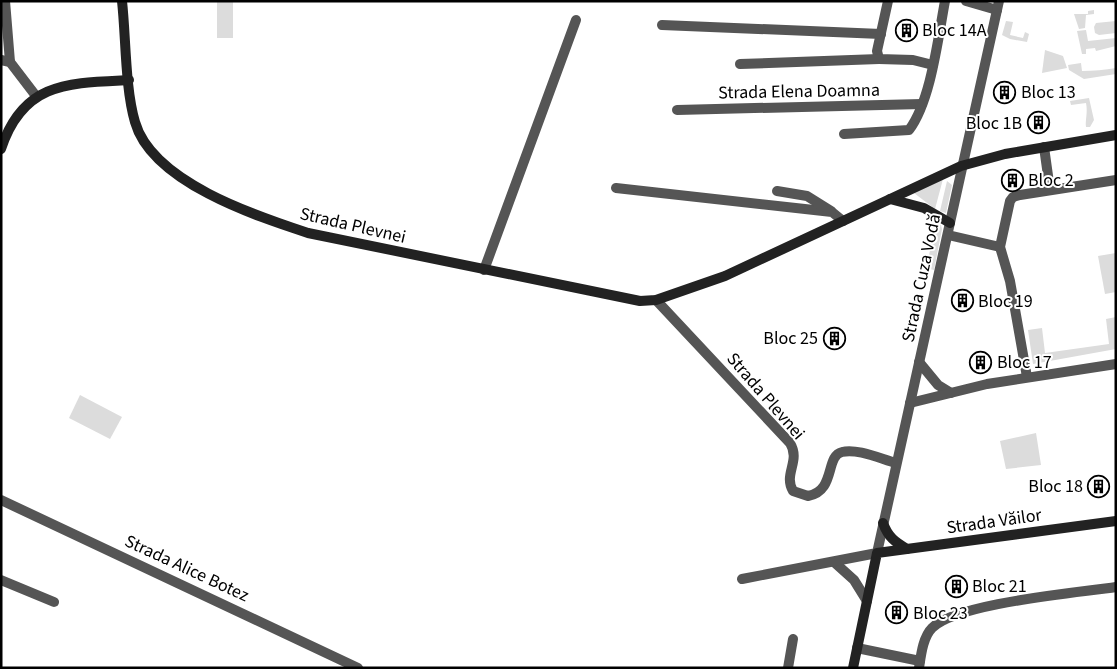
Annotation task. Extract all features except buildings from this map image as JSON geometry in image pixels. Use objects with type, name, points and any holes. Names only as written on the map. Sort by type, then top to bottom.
[{"type":"street","points":[[5,1],[5,61],[36,96]]},
{"type":"street","name":"Strada Plevnei","points":[[122,1],[135,123],[146,143],[174,172],[213,196],[256,216],[308,233],[640,301],[656,300],[790,444],[795,455],[789,481],[793,491],[808,496],[822,490],[829,477],[835,456],[839,452],[850,452],[896,463]]},
{"type":"street","name":"Strada Elena Doamna","points":[[878,58],[877,51],[888,1]]},
{"type":"street","points":[[844,134],[909,130],[918,118],[922,104],[933,64],[945,1]]},
{"type":"street","name":"Strada Cuza Vodă","points":[[853,668],[896,463],[948,235],[961,166],[998,6],[966,1]]},
{"type":"street","points":[[484,270],[576,20]]},
{"type":"street","points":[[662,25],[881,34]]},
{"type":"street","name":"Strada Elena Doamna","points":[[740,64],[878,58],[913,60],[933,64]]},
{"type":"street","points":[[1,149],[12,121],[36,96],[53,89],[78,84],[129,80]]},
{"type":"street","name":"Strada Elena Doamna","points":[[677,110],[922,104]]},
{"type":"street","points":[[656,300],[725,276],[961,166],[984,159],[1044,147],[1116,135]]},
{"type":"street","points":[[1044,147],[1050,190]]},
{"type":"street","points":[[1027,377],[1010,281],[1000,247],[1013,197],[1116,180]]},
{"type":"street","points":[[616,188],[832,212]]},
{"type":"street","points":[[777,190],[807,196],[843,221]]},
{"type":"street","points":[[889,199],[924,208],[950,223]]},
{"type":"street","points":[[948,235],[1000,247]]},
{"type":"street","points":[[919,362],[938,385],[951,393]]},
{"type":"street","points":[[910,403],[987,384],[1116,364]]},
{"type":"street","name":"Strada Alice Botez","points":[[1,500],[358,668]]},
{"type":"street","name":"Strada Văilor","points":[[877,553],[1116,521]]},
{"type":"street","points":[[883,523],[887,534],[907,549]]},
{"type":"street","points":[[742,579],[877,553]]},
{"type":"street","points":[[834,562],[854,580],[867,601]]},
{"type":"street","points":[[1,580],[54,602]]},
{"type":"street","points":[[857,648],[919,665],[926,638],[932,628],[962,612],[989,606],[1116,587]]},
{"type":"street","points":[[788,668],[793,639]]},
{"type":"shaded area","points":[[217,1],[233,1],[233,38],[217,38]]},
{"type":"shaded area","points":[[1094,10],[1094,14],[1086,15],[1085,28],[1079,29],[1074,14],[1088,14],[1088,11]]},
{"type":"shaded area","points":[[1006,21],[1013,22],[1010,35],[1023,38],[1025,32],[1029,34],[1027,42],[1010,39],[1002,35]]},
{"type":"shaded area","points":[[1116,21],[1116,33],[1099,35],[1095,33],[1094,27],[1096,23]]},
{"type":"shaded area","points":[[1086,30],[1088,41],[1116,38],[1116,46],[1096,51],[1095,48],[1086,49],[1086,54],[1082,54],[1077,31]]},
{"type":"shaded area","points":[[1045,50],[1063,56],[1067,68],[1042,73]]},
{"type":"shaded area","points":[[1081,63],[1082,71],[1116,68],[1116,74],[1084,79],[1069,70],[1068,65]]},
{"type":"shaded area","points":[[1089,98],[1094,120],[1090,127],[1086,127],[1086,103],[1071,105],[1070,101]]},
{"type":"shaded area","points":[[943,179],[935,209],[914,193]]},
{"type":"shaded area","points":[[947,181],[952,185],[946,213],[940,211]]},
{"type":"shaded area","points":[[936,224],[941,225],[942,229],[934,270],[926,268]]},
{"type":"shaded area","points":[[1116,253],[1116,292],[1105,294],[1098,256]]},
{"type":"shaded area","points":[[1116,317],[1116,349],[1033,364],[1028,330],[1042,328],[1045,353],[1109,344],[1106,319]]},
{"type":"shaded area","points":[[80,395],[122,417],[110,439],[69,418]]},
{"type":"shaded area","points":[[1036,433],[1041,465],[1006,469],[1000,441]]},
{"type":"place","name":"Bloc 14A","points":[[906,30]]},
{"type":"place","name":"Bloc 13","points":[[1005,92]]},
{"type":"place","name":"Bloc 1B","points":[[1038,123]]},
{"type":"place","name":"Bloc 2","points":[[1012,180]]},
{"type":"place","name":"Bloc 19","points":[[962,301]]},
{"type":"place","name":"Bloc 25","points":[[834,338]]},
{"type":"place","name":"Bloc 17","points":[[981,362]]},
{"type":"place","name":"Bloc 18","points":[[1099,486]]},
{"type":"place","name":"Bloc 21","points":[[956,586]]},
{"type":"place","name":"Bloc 23","points":[[897,613]]}]
